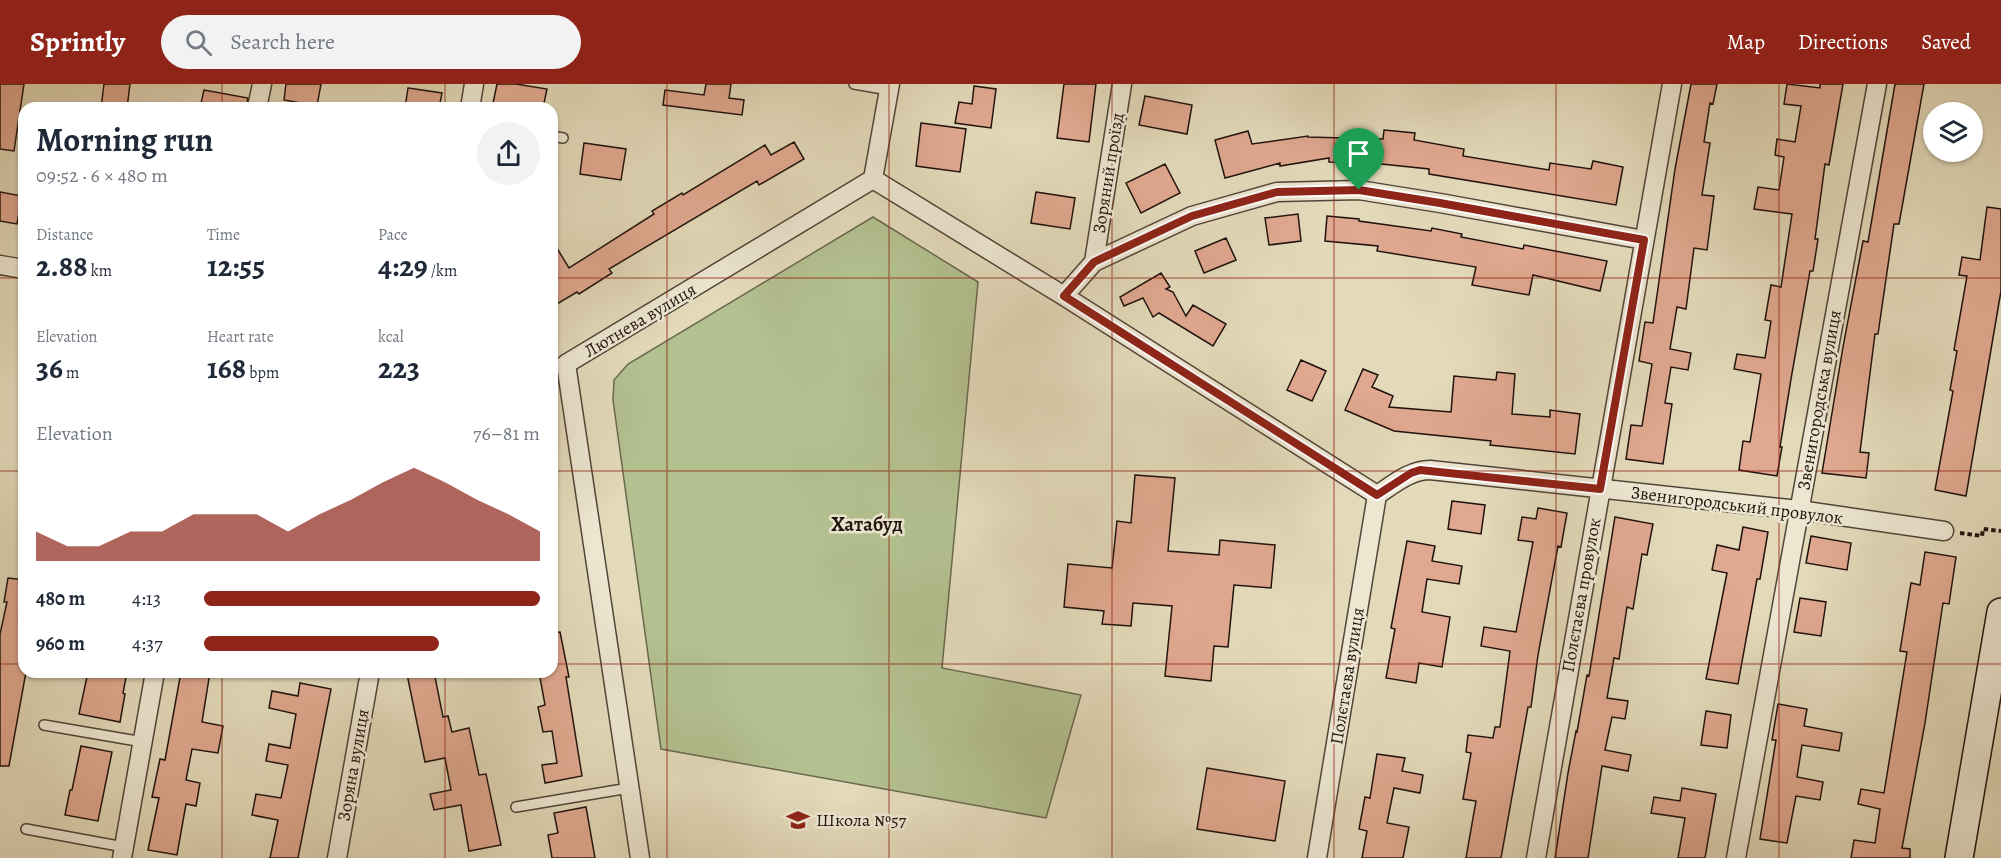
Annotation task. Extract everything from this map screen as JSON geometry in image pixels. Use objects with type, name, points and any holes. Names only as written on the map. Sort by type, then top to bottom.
[{"type":"street","points":[[258,102],[262,84]]},
{"type":"street","points":[[471,102],[474,84]]},
{"type":"street","name":"Зоряний проїзд","points":[[1094,262],[1122,84]]},
{"type":"street","name":"Полєтаєва провулок","points":[[1536,858],[1672,84]]},
{"type":"street","name":"Звенигородська вулиця","points":[[1736,858],[1798,510],[1878,84]]},
{"type":"street","points":[[889,87],[873,179],[1064,296],[1377,495]]},
{"type":"street","name":"Лютнева вулиця","points":[[640,858],[559,363],[873,179]]},
{"type":"street","points":[[1064,296],[1094,262],[1192,216],[1277,192],[1359,190],[1644,240]]},
{"type":"street","points":[[0,265],[18,268]]},
{"type":"street","name":"Звенигородський провулок","points":[[1377,495],[1411,473],[1420,470],[1798,510],[1944,531]]},
{"type":"street","name":"Полєтаєва вулиця","points":[[1317,858],[1377,495]]},
{"type":"street","points":[[1959,858],[2001,612]]},
{"type":"street","points":[[123,852],[154,678]]},
{"type":"street","name":"Зоряна вулиця","points":[[337,858],[369,678]]},
{"type":"lane","points":[[854,84],[889,87]]},
{"type":"lane","points":[[558,137],[563,138]]},
{"type":"lane","points":[[44,725],[143,742]]},
{"type":"lane","points":[[516,807],[629,788]]},
{"type":"lane","points":[[26,829],[123,852]]},
{"type":"path","points":[[1982,536],[1983,529],[2001,531]]},
{"type":"green space","points":[[873,217],[978,282],[942,668],[1081,695],[1046,818],[661,749],[613,400],[614,380],[628,364]]},
{"type":"building","points":[[0,84],[24,84],[21,102],[18,102],[18,124],[14,151],[0,149]]},
{"type":"building","points":[[104,84],[130,84],[128,102],[102,102]]},
{"type":"building","points":[[286,84],[321,84],[318,102],[284,100]]},
{"type":"building","points":[[497,84],[516,84],[547,89],[544,102],[493,102]]},
{"type":"building","points":[[706,84],[731,84],[729,98],[744,100],[742,115],[663,105],[665,90],[704,95]]},
{"type":"building","points":[[1064,84],[1096,84],[1089,142],[1057,138]]},
{"type":"building","points":[[1691,84],[1717,84],[1713,104],[1710,103],[1704,142],[1710,143],[1702,195],[1714,196],[1707,250],[1694,248],[1686,309],[1677,307],[1670,349],[1691,353],[1688,370],[1671,367],[1665,403],[1672,404],[1663,464],[1626,459],[1631,425],[1642,426],[1652,364],[1639,361],[1645,322],[1653,323],[1675,169]]},
{"type":"building","points":[[1787,84],[1820,88],[1820,84],[1843,84],[1829,165],[1825,164],[1815,239],[1818,239],[1791,379],[1777,476],[1739,470],[1743,441],[1750,442],[1761,374],[1734,369],[1737,354],[1765,358],[1771,321],[1765,320],[1771,285],[1781,287],[1792,214],[1754,209],[1758,187],[1779,190],[1784,157],[1775,155],[1777,139],[1795,142],[1801,106],[1784,104]]},
{"type":"building","points":[[1895,84],[1924,84],[1899,224],[1894,224],[1878,334],[1875,334],[1860,452],[1869,453],[1866,478],[1822,473],[1863,241],[1868,242]]},
{"type":"building","points":[[974,86],[996,89],[991,128],[955,123],[959,102],[972,104]]},
{"type":"building","points":[[408,88],[442,93],[440,102],[406,102]]},
{"type":"building","points":[[204,90],[248,98],[247,102],[201,102]]},
{"type":"building","points":[[1145,96],[1192,105],[1187,134],[1139,125]]},
{"type":"building","points":[[921,123],[966,129],[960,172],[916,166]]},
{"type":"building","points":[[1384,130],[1415,133],[1414,140],[1464,149],[1463,156],[1549,170],[1550,163],[1591,169],[1593,161],[1623,167],[1616,205],[1429,174],[1429,169],[1372,163],[1329,162],[1329,158],[1280,166],[1280,163],[1225,178],[1215,140],[1248,131],[1252,144],[1308,136],[1383,139]]},
{"type":"building","points":[[794,142],[804,159],[759,185],[757,181],[609,269],[612,273],[579,294],[577,292],[558,303],[558,250],[569,268],[654,214],[652,211],[682,193],[683,195],[765,145],[771,155]]},
{"type":"building","points":[[584,143],[626,149],[621,180],[580,174]]},
{"type":"building","points":[[1165,164],[1180,193],[1141,213],[1126,183]]},
{"type":"building","points":[[0,192],[18,195],[17,224],[0,221]]},
{"type":"building","points":[[1036,192],[1075,198],[1070,229],[1031,223]]},
{"type":"building","points":[[1987,207],[2001,209],[2001,291],[1966,496],[1935,490],[1953,391],[1950,390],[1957,351],[1954,350],[1967,276],[1959,275],[1962,257],[1980,260]]},
{"type":"building","points":[[1298,214],[1301,241],[1269,245],[1265,218]]},
{"type":"building","points":[[1327,216],[1431,231],[1432,228],[1462,234],[1461,237],[1523,249],[1524,245],[1607,261],[1600,291],[1533,275],[1529,295],[1472,285],[1476,267],[1377,251],[1378,246],[1325,241]]},
{"type":"building","points":[[1226,238],[1236,260],[1204,273],[1195,251]]},
{"type":"building","points":[[1161,273],[1170,287],[1166,289],[1173,292],[1186,316],[1193,305],[1226,324],[1213,346],[1159,313],[1153,317],[1143,298],[1124,306],[1120,297]]},
{"type":"building","points":[[1301,360],[1326,371],[1312,401],[1287,390]]},
{"type":"building","points":[[1363,369],[1378,375],[1372,387],[1393,396],[1389,407],[1451,412],[1454,376],[1496,380],[1497,372],[1515,374],[1512,414],[1550,417],[1550,410],[1580,414],[1575,454],[1490,445],[1491,441],[1394,431],[1345,410]]},
{"type":"building","points":[[1135,475],[1175,478],[1168,551],[1219,555],[1220,540],[1275,545],[1271,588],[1234,585],[1228,647],[1214,646],[1211,681],[1165,676],[1172,606],[1133,603],[1131,626],[1102,624],[1104,611],[1064,607],[1068,564],[1112,568],[1117,521],[1131,523]]},
{"type":"building","points":[[1452,501],[1485,505],[1481,534],[1448,529]]},
{"type":"building","points":[[1538,508],[1567,513],[1561,547],[1558,546],[1531,707],[1528,707],[1501,858],[1466,858],[1476,801],[1463,799],[1471,753],[1466,752],[1468,735],[1493,738],[1495,727],[1500,727],[1510,651],[1481,646],[1484,627],[1516,632],[1533,542],[1518,540],[1522,517],[1536,519]]},
{"type":"building","points":[[1615,517],[1653,524],[1647,555],[1642,554],[1633,609],[1627,607],[1619,659],[1614,658],[1607,698],[1628,701],[1625,719],[1612,717],[1605,750],[1631,755],[1628,771],[1602,766],[1588,858],[1555,858],[1568,773],[1587,675],[1589,676]]},
{"type":"building","points":[[1743,527],[1768,532],[1738,684],[1706,679],[1727,573],[1712,570],[1717,545],[1739,550]]},
{"type":"building","points":[[1811,536],[1851,543],[1847,570],[1806,563]]},
{"type":"building","points":[[1407,541],[1435,546],[1432,561],[1462,566],[1459,584],[1427,579],[1422,612],[1450,617],[1442,667],[1419,663],[1416,683],[1386,678],[1395,629],[1391,628]]},
{"type":"building","points":[[1925,552],[1956,557],[1949,604],[1943,603],[1925,723],[1902,848],[1910,849],[1910,858],[1851,858],[1854,840],[1875,843],[1880,809],[1858,804],[1861,789],[1884,793],[1907,652],[1900,651],[1911,583],[1920,585]]},
{"type":"building","points":[[8,578],[18,579],[18,678],[25,678],[9,766],[0,766],[0,634],[7,602],[4,602]]},
{"type":"building","points":[[1800,598],[1826,602],[1821,636],[1794,632]]},
{"type":"building","points":[[558,632],[560,632],[569,677],[566,677],[582,776],[545,783],[542,765],[557,763],[552,731],[543,732],[538,707],[545,705],[540,678],[558,678]]},
{"type":"building","points":[[87,678],[126,678],[120,722],[79,714]]},
{"type":"building","points":[[180,678],[209,678],[202,722],[223,726],[218,753],[192,749],[186,780],[200,783],[196,806],[186,804],[177,855],[148,850],[159,798],[152,797],[160,759],[165,760]]},
{"type":"building","points":[[408,678],[435,678],[443,717],[448,716],[452,732],[469,728],[479,775],[486,774],[501,845],[469,851],[461,805],[434,810],[430,794],[451,790],[445,758],[425,762]]},
{"type":"building","points":[[300,683],[331,689],[298,858],[270,858],[278,820],[252,815],[256,794],[281,798],[288,765],[266,761],[269,744],[290,748],[296,714],[269,708],[272,691],[298,696]]},
{"type":"building","points":[[1778,704],[1807,709],[1804,726],[1842,733],[1839,751],[1802,745],[1797,777],[1823,782],[1820,800],[1796,796],[1787,843],[1760,839],[1776,740],[1772,740]]},
{"type":"building","points":[[1706,711],[1731,715],[1727,748],[1701,745]]},
{"type":"building","points":[[81,746],[112,752],[98,821],[65,815]]},
{"type":"building","points":[[1377,754],[1405,758],[1402,771],[1423,775],[1420,793],[1394,788],[1387,823],[1409,827],[1403,858],[1362,858],[1367,831],[1359,829],[1365,797],[1370,798]]},
{"type":"building","points":[[1207,768],[1285,781],[1275,841],[1197,829]]},
{"type":"building","points":[[1682,788],[1716,794],[1705,858],[1678,858],[1685,818],[1651,813],[1654,797],[1680,801]]},
{"type":"building","points":[[586,807],[595,858],[552,858],[548,835],[558,833],[554,813]]},
{"type":"place","name":"Школа №57","points":[[798,820]]},
{"type":"district","name":"Хатабуд","points":[[867,524]]},
{"type":"route","points":[[1359,190],[1644,240],[1600,489],[1420,470],[1411,473],[1377,495],[1064,296],[1094,262],[1192,216],[1277,192],[1359,190]]}]
